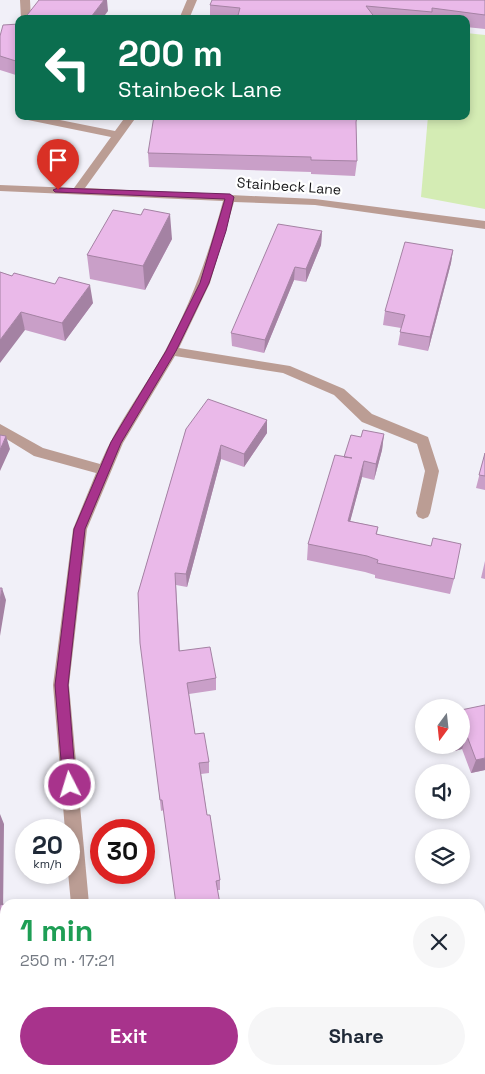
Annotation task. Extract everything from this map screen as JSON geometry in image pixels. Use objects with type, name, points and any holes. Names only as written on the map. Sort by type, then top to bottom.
[{"type":"street","points":[[25,0],[26,15]]},
{"type":"street","points":[[186,15],[192,0]]},
{"type":"street","points":[[43,120],[118,135]]},
{"type":"street","points":[[77,192],[129,120]]},
{"type":"street","name":"Stainbeck Lane","points":[[0,188],[230,197],[362,207],[485,225]]},
{"type":"street","points":[[80,899],[61,685],[80,529],[116,442],[171,351],[204,283],[230,197]]},
{"type":"street","points":[[171,351],[285,369],[340,392],[367,418],[423,441],[432,470],[423,512]]},
{"type":"street","points":[[0,429],[39,452],[104,470]]},
{"type":"green space","points":[[470,33],[485,35],[485,209],[421,197],[428,120],[470,120]]},
{"type":"building","points":[[39,0],[104,0],[93,15],[27,15]]},
{"type":"building","points":[[212,0],[485,0],[485,15],[432,8],[432,12],[366,6],[373,15],[238,15],[240,8],[210,5]]},
{"type":"building","points":[[15,24],[15,61],[0,56],[0,36],[3,25]]},
{"type":"building","points":[[153,120],[356,120],[357,161],[311,160],[311,157],[148,153]]},
{"type":"building","points":[[144,209],[170,214],[143,266],[87,255],[113,210],[141,215]]},
{"type":"building","points":[[278,224],[322,231],[306,269],[295,267],[265,340],[231,333]]},
{"type":"building","points":[[405,242],[453,250],[430,337],[400,332],[405,315],[385,311]]},
{"type":"building","points":[[0,272],[12,276],[14,273],[55,284],[59,277],[90,285],[62,323],[21,312],[0,340]]},
{"type":"building","points":[[208,399],[267,420],[244,454],[221,445],[186,574],[175,573],[179,651],[210,647],[216,678],[187,683],[195,734],[204,733],[209,762],[199,763],[207,815],[210,815],[220,880],[216,881],[219,899],[175,899],[162,800],[160,800],[140,643],[138,593],[186,429]]},
{"type":"building","points":[[363,430],[384,434],[376,464],[364,461],[348,521],[378,527],[376,534],[431,546],[433,538],[461,544],[454,579],[377,563],[378,560],[367,556],[308,544],[335,455],[344,457],[351,435],[361,437]]},
{"type":"building","points":[[0,435],[6,436],[0,450]]},
{"type":"building","points":[[485,453],[485,476],[479,475]]},
{"type":"building","points":[[485,705],[485,758],[476,760],[470,744],[470,708]]},
{"type":"route","points":[[58,190],[230,197],[204,283],[171,351],[116,442],[80,529],[61,685],[70,785]]}]
